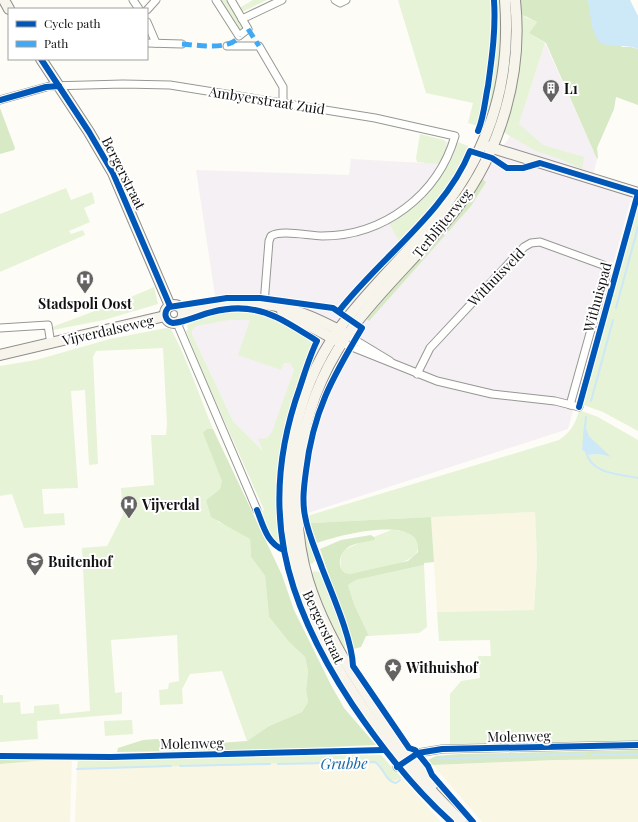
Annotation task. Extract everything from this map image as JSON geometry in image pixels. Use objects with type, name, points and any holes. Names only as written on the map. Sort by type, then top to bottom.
[{"type":"main road","name":"Terblijterweg","points":[[488,146],[504,71],[507,36],[505,0]]},
{"type":"main road","name":"Terblijterweg","points":[[296,548],[287,500],[288,475],[292,444],[308,388],[340,336],[368,309],[454,212],[475,181],[488,146],[505,113],[513,75],[516,34],[515,0]]},
{"type":"main road","name":"Bergerstraat","points":[[42,60],[90,132],[114,174],[170,306]]},
{"type":"main road","points":[[488,146],[638,193]]},
{"type":"main road","points":[[183,313],[223,304],[246,302],[264,304],[340,336]]},
{"type":"main road","points":[[170,306],[178,306],[183,313],[182,318],[177,322],[171,322],[165,316],[166,311],[170,306]]},
{"type":"main road","name":"Vijverdalseweg","points":[[0,355],[165,316]]},
{"type":"main road","name":"Bergerstraat","points":[[296,548],[301,588],[321,637],[361,703],[404,762],[431,786],[463,822]]},
{"type":"street","points":[[148,9],[156,0]]},
{"type":"street","points":[[216,0],[239,36],[248,29],[231,0]]},
{"type":"street","points":[[242,19],[282,0]]},
{"type":"street","points":[[336,1],[340,3],[346,0]]},
{"type":"street","points":[[148,24],[156,43]]},
{"type":"street","points":[[148,43],[182,44]]},
{"type":"street","points":[[227,46],[259,46],[283,87],[283,102]]},
{"type":"street","name":"Ambyerstraat Zuid","points":[[0,100],[46,87],[123,84],[170,85],[389,120],[455,136],[445,163],[428,188],[410,206],[392,218],[370,228],[344,234],[324,236],[279,233],[271,236],[269,241],[264,304]]},
{"type":"street","name":"Withuisveld","points":[[417,374],[430,348],[462,312],[524,246],[531,243],[540,242],[603,265],[606,268],[606,276],[570,405]]},
{"type":"street","points":[[177,322],[257,510]]},
{"type":"street","name":"Vijverdalseweg","points":[[0,328],[48,325],[51,344]]},
{"type":"street","points":[[340,336],[395,364],[437,381],[479,392],[554,401],[579,407]]},
{"type":"street","name":"Molenweg","points":[[404,762],[419,753],[442,749],[638,745]]},
{"type":"shaded area","points":[[545,43],[597,159],[591,183],[632,195],[568,429],[308,513],[307,495],[309,469],[264,452],[233,421],[192,334],[191,324],[218,315],[196,170],[349,175],[351,159],[424,163],[432,137],[496,156],[519,124]]},
{"type":"shaded area","points":[[535,512],[537,560],[534,610],[437,612],[431,517]]},
{"type":"shaded area","points":[[72,759],[70,822],[0,822],[0,764]]},
{"type":"shaded area","points":[[638,759],[638,822],[482,822],[433,765],[555,760]]},
{"type":"shaded area","points":[[373,761],[381,768],[389,782],[402,778],[441,822],[75,822],[77,769]]},
{"type":"green space","points":[[218,0],[228,0],[244,28],[239,32]]},
{"type":"green space","points":[[253,0],[267,0],[242,12],[239,8]]},
{"type":"green space","points":[[398,0],[502,0],[503,52],[487,129],[468,123],[473,103],[426,93]]},
{"type":"green space","points":[[516,0],[525,17],[537,22],[529,33],[545,43],[519,124],[543,145],[584,157],[582,169],[560,159],[536,151],[503,132],[512,101]]},
{"type":"green space","points":[[517,0],[588,0],[591,11],[622,47],[638,49],[638,105],[616,97],[614,109],[597,148],[597,159],[546,43],[529,33],[537,22],[517,12]]},
{"type":"green space","points":[[0,108],[15,148],[14,150],[0,154]]},
{"type":"green space","points":[[420,134],[444,140],[446,143],[446,149],[438,164],[417,162],[416,158]]},
{"type":"green space","points":[[458,142],[468,146],[457,171],[439,196],[399,241],[389,223],[412,208],[431,189],[447,167]]},
{"type":"green space","points":[[482,179],[486,182],[471,206],[369,321],[365,318],[467,203]]},
{"type":"green space","points":[[66,188],[71,200],[92,192],[95,203],[84,208],[90,222],[69,231],[71,234],[83,230],[85,235],[0,272],[0,214]]},
{"type":"green space","points":[[638,199],[638,431],[603,412],[583,405]]},
{"type":"green space","points":[[154,287],[158,304],[104,320],[53,330],[52,327]]},
{"type":"green space","points":[[243,310],[272,317],[287,324],[312,340],[314,344],[293,405],[283,446],[277,487],[277,514],[282,548],[275,545],[260,512],[264,510],[186,331],[188,330],[187,325],[200,319],[199,318],[224,311]],"holes":[[[228,320],[250,320],[238,355],[281,370],[284,363],[290,363],[294,370],[272,432],[267,438],[258,439],[263,451],[233,421],[192,334],[192,330],[196,326]]]},
{"type":"green space","points":[[166,328],[171,329],[177,341],[213,429],[207,429],[222,481],[220,489],[206,500],[218,522],[232,527],[250,539],[251,557],[265,576],[269,617],[289,642],[305,657],[308,671],[306,690],[308,702],[302,712],[269,726],[247,741],[222,671],[190,674],[182,689],[183,704],[160,705],[159,690],[168,689],[169,683],[179,681],[177,635],[111,640],[115,693],[122,692],[122,714],[37,721],[38,739],[0,742],[0,695],[3,695],[3,703],[20,702],[21,714],[34,713],[34,706],[59,704],[60,714],[90,711],[82,548],[107,546],[123,515],[121,488],[154,485],[151,435],[166,435],[167,424],[163,348],[96,351],[93,357],[98,464],[89,465],[85,390],[71,391],[78,488],[42,489],[44,514],[64,513],[65,525],[24,528],[12,494],[0,496],[0,366],[36,360],[110,339]]},
{"type":"green space","points":[[579,410],[598,417],[638,440],[638,743],[450,745],[450,694],[461,681],[480,678],[478,656],[491,656],[490,640],[439,641],[437,612],[534,610],[537,560],[535,512],[310,523],[307,516],[559,440],[570,430]],"holes":[[[586,429],[589,436],[610,457],[598,454],[589,455],[582,450]]]},
{"type":"green space","points":[[207,429],[213,429],[282,575],[294,610],[331,685],[344,708],[376,745],[257,750],[117,752],[118,748],[143,740],[157,739],[178,741],[191,745],[247,741],[269,726],[302,712],[308,702],[306,690],[308,671],[305,657],[289,642],[269,617],[265,576],[251,557],[250,539],[211,517],[206,500],[220,489],[222,481],[203,433]]},
{"type":"green space","points":[[431,517],[434,562],[424,563],[424,565],[356,580],[348,585],[354,604],[369,636],[366,636],[361,647],[354,649],[320,549],[341,540],[371,535],[375,538],[374,540],[353,545],[344,551],[340,559],[342,571],[350,574],[408,561],[418,552],[416,540],[407,533],[393,530],[376,530],[359,532],[317,543],[310,523]]},
{"type":"green space","points":[[303,527],[315,558],[315,561],[312,564],[309,563]]},
{"type":"green space","points":[[391,530],[405,532],[414,537],[418,549],[414,555],[405,561],[381,569],[350,574],[341,572],[340,566],[344,550]]},
{"type":"green space","points":[[424,565],[427,627],[419,633],[369,636],[354,604],[348,585],[356,580]]},
{"type":"green space","points":[[314,571],[320,572],[327,588],[343,633],[345,648],[343,648],[326,616],[313,579],[312,574]]},
{"type":"green space","points":[[132,720],[133,734],[105,736],[104,721]]},
{"type":"green space","points":[[638,750],[638,759],[555,760],[433,765],[428,760],[436,756],[460,754]]},
{"type":"green space","points":[[381,755],[402,778],[389,782],[381,768],[373,761],[77,769],[78,759]]},
{"type":"green space","points":[[60,759],[0,764],[0,760]]},
{"type":"water","points":[[588,0],[630,0],[638,16],[638,49],[628,46],[603,44],[598,41],[592,27]]},
{"type":"water","points":[[586,428],[589,436],[611,457],[598,454],[589,455],[582,450],[583,437]]},
{"type":"waterway","name":"Grubbe","points":[[616,308],[638,227]]},
{"type":"waterway","name":"Grubbe","points":[[591,401],[613,320]]},
{"type":"waterway","name":"Grubbe","points":[[584,436],[586,417]]},
{"type":"waterway","name":"Grubbe","points":[[586,452],[589,459],[600,469],[615,474],[638,478]]},
{"type":"waterway","name":"Grubbe","points":[[438,759],[585,754]]},
{"type":"waterway","name":"Grubbe","points":[[592,755],[638,754]]},
{"type":"waterway","name":"Grubbe","points":[[278,764],[375,762],[389,780],[396,783],[400,780]]},
{"type":"waterway","name":"Grubbe","points":[[180,766],[270,764]]},
{"type":"waterway","name":"Grubbe","points":[[77,769],[171,766]]},
{"type":"marked path","points":[[248,29],[259,46]]},
{"type":"marked path","points":[[182,44],[205,46],[222,45],[235,41],[239,36]]},
{"type":"cycle path","points":[[478,131],[483,114],[491,64],[494,32],[494,0]]},
{"type":"cycle path","points":[[42,60],[89,132],[113,173],[170,306]]},
{"type":"cycle path","points":[[0,100],[46,87],[59,86]]},
{"type":"cycle path","points":[[339,311],[355,292],[429,215],[459,173],[470,151],[492,158],[507,168],[523,168],[540,163],[638,193]]},
{"type":"cycle path","name":"Withuispad","points":[[579,407],[638,193]]},
{"type":"cycle path","points":[[451,822],[410,781],[374,736],[352,704],[328,666],[309,628],[294,590],[284,552],[280,513],[280,473],[287,431],[300,387],[317,341],[280,319],[255,310],[242,308],[228,309],[173,323],[170,322],[166,316],[166,312],[169,307],[227,298],[260,298],[333,308],[362,328],[325,396],[313,431],[304,488],[304,510],[306,523],[345,630],[352,655],[353,666],[409,748],[415,750],[428,766],[432,775],[473,822]]},
{"type":"cycle path","points":[[257,510],[270,539],[278,547],[284,550]]},
{"type":"cycle path","points":[[397,767],[418,753],[442,749],[638,745]]},
{"type":"cycle path","points":[[0,756],[111,757],[384,750]]},
{"type":"place","name":"L1","points":[[551,103]]},
{"type":"place","name":"Stadspoli Oost","points":[[85,294]]},
{"type":"place","name":"Vijverdal","points":[[129,519]]},
{"type":"place","name":"Buitenhof","points":[[35,576]]},
{"type":"place","name":"Withuishof","points":[[393,682]]}]
